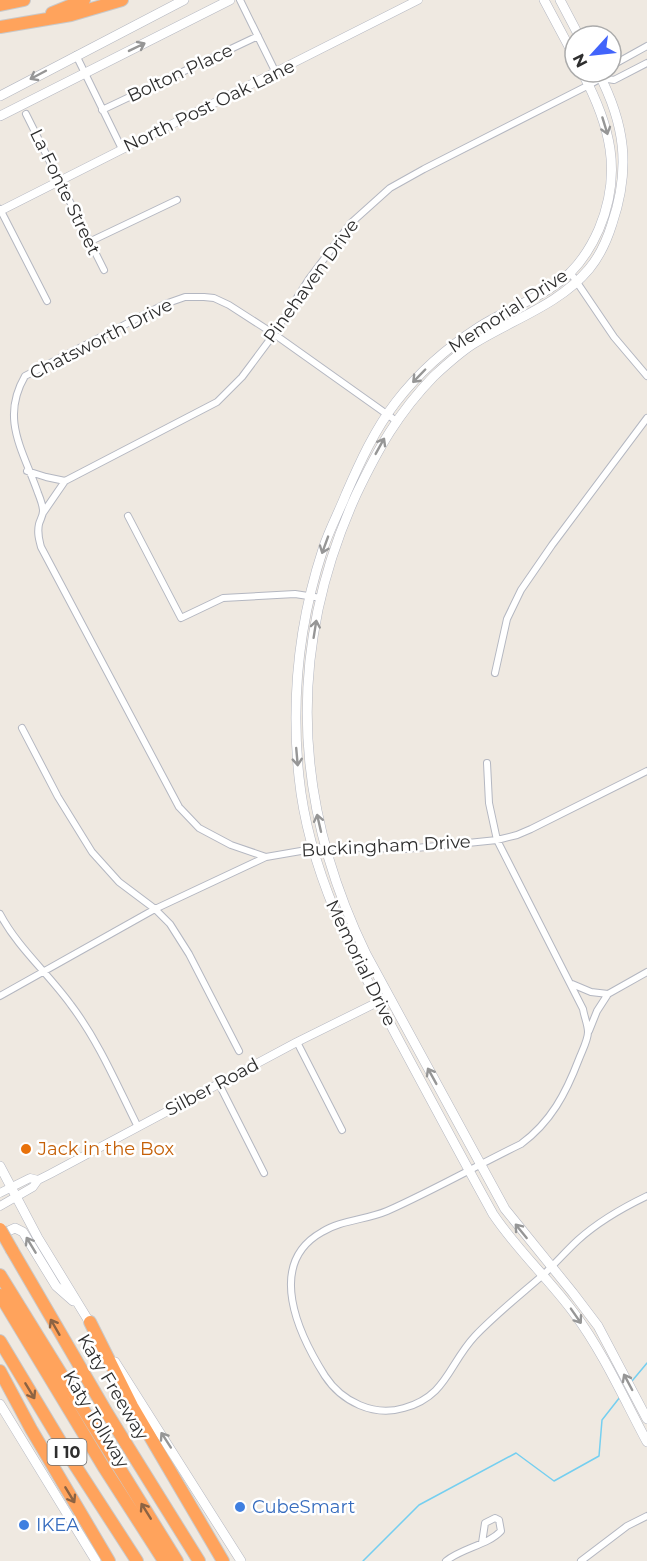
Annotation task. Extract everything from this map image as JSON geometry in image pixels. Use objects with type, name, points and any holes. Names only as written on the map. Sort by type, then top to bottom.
[{"type":"highway","points":[[0,5],[24,0]]},
{"type":"highway","points":[[0,32],[84,0]]},
{"type":"highway","points":[[0,27],[63,17],[122,0]]},
{"type":"highway","name":"Katy Freeway","points":[[0,1229],[107,1413],[198,1561]]},
{"type":"highway","points":[[0,1275],[177,1561]]},
{"type":"highway","points":[[0,1289],[40,1361]]},
{"type":"highway","name":"Katy Tollway","points":[[0,1295],[103,1466],[164,1561]]},
{"type":"highway","points":[[90,1322],[132,1406],[223,1561]]},
{"type":"highway","name":"I 10","points":[[0,1341],[65,1450],[137,1561]]},
{"type":"highway","points":[[0,1371],[43,1451],[109,1561]]},
{"type":"main road","points":[[0,96],[184,0]]},
{"type":"main road","points":[[0,116],[230,0]]},
{"type":"main road","points":[[544,0],[563,36]]},
{"type":"main road","points":[[560,0],[573,24]]},
{"type":"main road","name":"Memorial Drive","points":[[605,84],[621,132],[624,152],[622,190],[609,233],[596,259],[576,281],[547,303],[472,344],[434,376],[392,417],[344,522],[321,598],[312,642],[307,720],[310,776],[324,847],[349,919],[388,998],[505,1209],[584,1307],[645,1415]]},
{"type":"main road","name":"Memorial Drive","points":[[589,85],[606,127],[612,158],[612,179],[605,214],[595,237],[588,250],[570,272],[541,294],[480,327],[449,349],[410,385],[354,476],[324,547],[310,596],[299,664],[296,720],[299,780],[313,848],[334,912],[378,1002],[505,1232],[576,1316],[603,1360],[647,1442]]},
{"type":"main road","points":[[449,349],[455,357]]},
{"type":"main road","points":[[296,720],[307,720]]},
{"type":"main road","points":[[433,1104],[444,1099]]},
{"type":"main road","points":[[0,1166],[16,1198],[80,1306],[241,1561]]},
{"type":"main road","points":[[0,1235],[15,1228],[23,1232],[56,1286],[80,1306]]},
{"type":"main road","points":[[0,1404],[96,1561]]},
{"type":"street","points":[[240,0],[276,73]]},
{"type":"street","name":"North Post Oak Lane","points":[[0,210],[60,182],[418,0]]},
{"type":"street","name":"Bolton Place","points":[[102,110],[258,36]]},
{"type":"street","points":[[623,59],[644,48],[647,62]]},
{"type":"street","points":[[76,55],[122,149]]},
{"type":"street","name":"Pinehaven Drive","points":[[623,75],[647,62]]},
{"type":"street","name":"Pinehaven Drive","points":[[43,513],[65,481],[217,402],[242,377],[274,334],[309,279],[351,223],[390,188],[589,85]]},
{"type":"street","name":"La Fonte Street","points":[[26,114],[104,270]]},
{"type":"street","points":[[91,241],[177,200]]},
{"type":"street","points":[[0,210],[47,301]]},
{"type":"street","points":[[570,272],[614,337],[647,376]]},
{"type":"street","name":"Chatsworth Drive","points":[[266,857],[231,845],[199,828],[179,807],[41,547],[38,532],[43,513],[38,492],[8,431],[6,411],[14,388],[26,376],[165,304],[185,297],[214,298],[229,305],[392,417]]},
{"type":"street","points":[[495,673],[507,619],[520,590],[647,418]]},
{"type":"street","points":[[27,470],[65,481]]},
{"type":"street","points":[[128,516],[181,618],[223,598],[295,594],[321,598]]},
{"type":"street","points":[[22,728],[58,798],[92,852],[119,882],[155,909],[170,924],[189,954],[239,1051]]},
{"type":"street","points":[[487,763],[489,803],[497,840],[583,1009],[588,1032]]},
{"type":"street","name":"Buckingham Drive","points":[[0,996],[155,909],[266,857],[324,847],[405,849],[497,840],[517,835],[647,771]]},
{"type":"street","points":[[0,914],[22,948],[44,971],[90,1031],[138,1127]]},
{"type":"street","points":[[647,972],[608,994],[597,1011],[588,1032],[569,1086],[555,1111],[534,1134],[521,1144],[385,1212],[323,1231],[313,1237],[303,1247],[295,1261],[290,1292],[292,1307],[308,1346],[326,1377],[346,1398],[354,1404],[392,1411],[415,1404],[440,1388],[474,1338],[580,1239],[618,1210],[647,1196]]},
{"type":"street","points":[[571,984],[591,992],[608,994]]},
{"type":"street","name":"Silber Road","points":[[0,1206],[33,1187],[38,1180],[297,1042],[388,998]]},
{"type":"street","points":[[297,1042],[342,1130]]},
{"type":"street","points":[[219,1084],[264,1173]]},
{"type":"street","name":"Silber Road","points":[[0,1193],[30,1178],[38,1180]]},
{"type":"street","points":[[581,1561],[627,1526],[647,1516]]},
{"type":"street","points":[[446,1561],[475,1544],[482,1543]]},
{"type":"waterway","points":[[632,1381],[647,1363]]},
{"type":"waterway","points":[[363,1561],[419,1505],[516,1453],[554,1481],[599,1456],[602,1420],[620,1397]]},
{"type":"place","name":"Jack in the Box","points":[[26,1149]]},
{"type":"place","name":"CubeSmart","points":[[240,1507]]},
{"type":"place","name":"IKEA","points":[[24,1525]]}]
